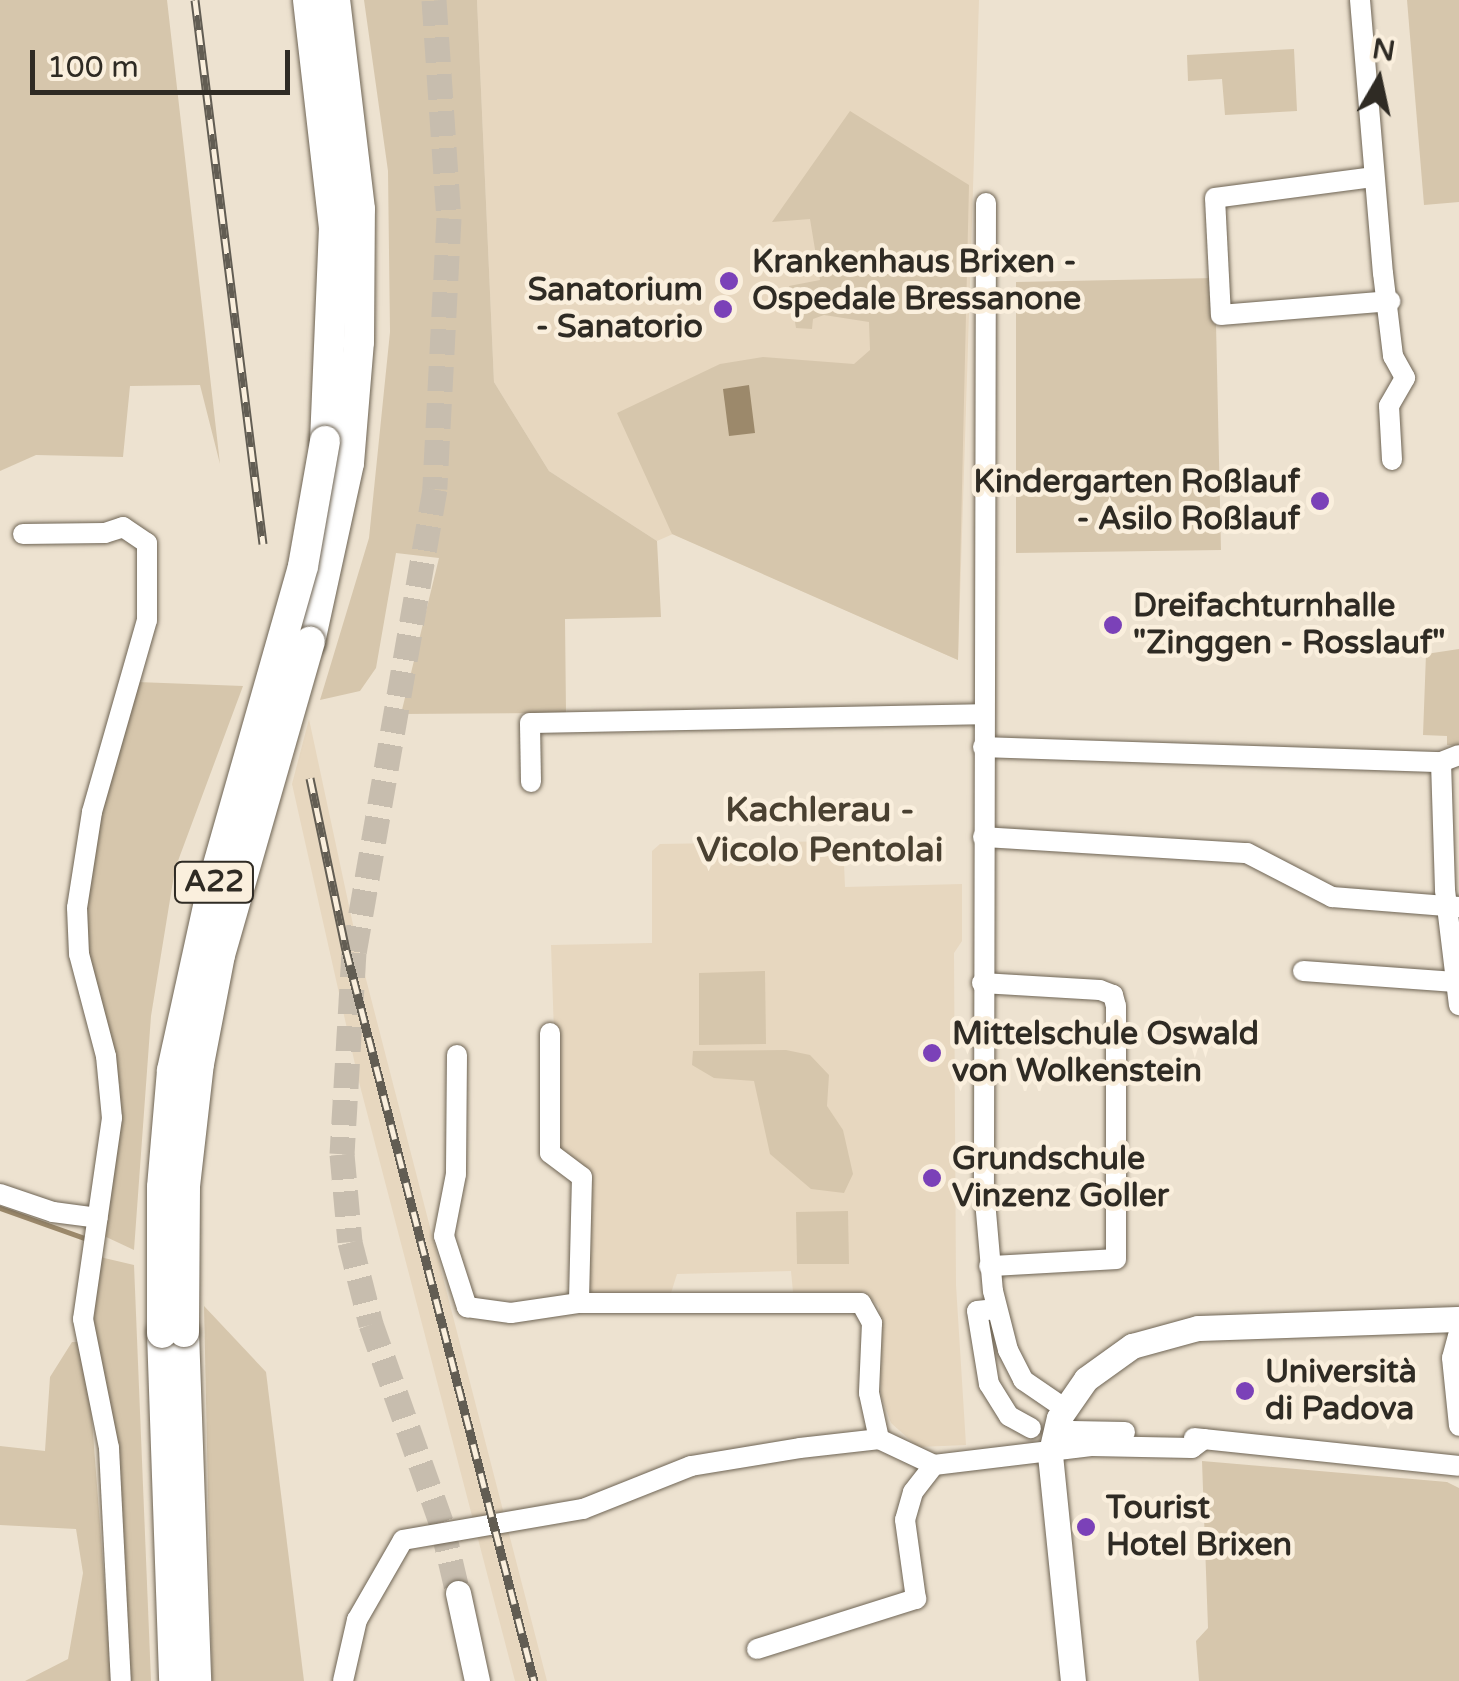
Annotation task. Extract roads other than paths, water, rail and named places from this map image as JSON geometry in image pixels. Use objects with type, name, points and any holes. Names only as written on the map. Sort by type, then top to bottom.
[{"type":"highway","name":"A22","points":[[196,1681],[162,1186],[172,1070],[210,896],[295,598],[324,441],[334,227],[308,0]]},
{"type":"highway","name":"A22","points":[[174,1681],[173,1332],[199,1064],[220,955],[310,642],[349,463],[360,323],[354,134],[335,0]]},
{"type":"main road","points":[[1072,1681],[1050,1456],[1068,1420],[1107,1361],[1169,1333],[1459,1319]]},
{"type":"main road","points":[[458,1594],[477,1681]]},
{"type":"main road","points":[[466,1681],[467,1647]]},
{"type":"street","points":[[1360,0],[1393,356],[1405,378],[1388,406],[1392,460]]},
{"type":"street","points":[[1374,177],[1215,198],[1221,315],[1390,301]]},
{"type":"street","points":[[986,203],[982,983],[989,1266],[996,1308],[1023,1380],[1068,1420],[1459,1466]]},
{"type":"street","points":[[23,534],[105,534],[123,527],[148,542],[148,620],[92,812],[78,908],[79,954],[106,1056],[112,1118],[84,1319],[109,1448],[122,1681]]},
{"type":"street","points":[[531,782],[530,723],[983,714]]},
{"type":"street","points":[[983,747],[1450,759],[1459,1004]]},
{"type":"street","points":[[983,837],[1247,853],[1332,897],[1453,907]]},
{"type":"street","points":[[1303,971],[1456,982]]},
{"type":"street","points":[[982,983],[1100,990],[1113,995],[1116,1006],[1116,1260],[989,1266]]},
{"type":"street","points":[[550,1034],[550,1152],[582,1177],[579,1303]]},
{"type":"street","points":[[457,1055],[456,1174],[444,1236],[467,1306],[526,1313],[579,1303],[861,1303],[872,1323],[869,1394],[879,1439]]},
{"type":"street","points":[[0,1194],[53,1212],[95,1234]]},
{"type":"street","points":[[996,1308],[977,1311],[989,1384],[1009,1416],[1031,1428]]},
{"type":"street","points":[[1459,1332],[1452,1358],[1459,1426]]},
{"type":"street","points":[[344,1681],[356,1620],[403,1540],[582,1509],[691,1466],[879,1439],[934,1465],[1050,1456],[1091,1446],[1192,1448],[1204,1438]]},
{"type":"street","points":[[757,1649],[916,1599],[905,1520],[913,1492],[934,1465]]},
{"type":"waterway","points":[[0,1208],[87,1239]]},
{"type":"tunnel","points":[[434,0],[449,218],[435,489],[354,952],[342,1154],[350,1242],[371,1324],[442,1525],[458,1593]]},
{"type":"railway","points":[[195,0],[263,544]]},
{"type":"railway","points":[[310,778],[346,950],[534,1681]]},
{"type":"place","name":"Krankenhaus Brixen - Ospedale Bressanone","points":[[729,281]]},
{"type":"place","name":"Sanatorium - Sanatorio","points":[[723,309]]},
{"type":"place","name":"Kindergarten Roßlauf - Asilo Roßlauf","points":[[1320,501]]},
{"type":"place","name":"Dreifachturnhalle \"Zinggen - Rosslauf\"","points":[[1113,625]]},
{"type":"place","name":"Mittelschule Oswald von Wolkenstein","points":[[932,1053]]},
{"type":"place","name":"Grundschule Vinzenz Goller","points":[[932,1178]]},
{"type":"place","name":"Università di Padova","points":[[1245,1391]]},
{"type":"place","name":"Tourist Hotel Brixen","points":[[1086,1527]]},
{"type":"district","name":"Kachlerau - Vicolo Pentolai","points":[[820,830]]}]
